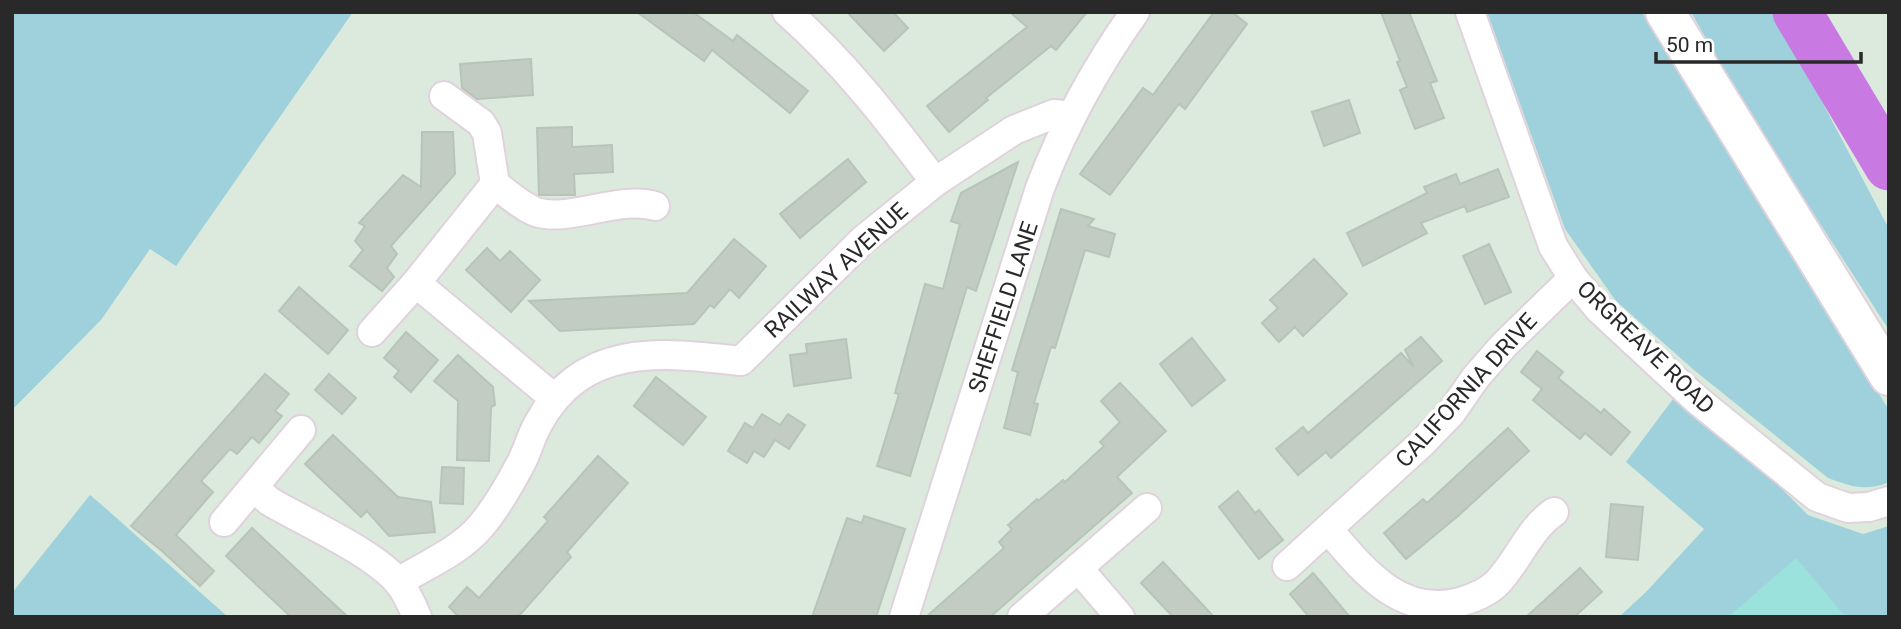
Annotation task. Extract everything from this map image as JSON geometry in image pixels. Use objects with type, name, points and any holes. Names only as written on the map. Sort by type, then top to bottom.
[{"type":"main road","points":[[1665,12],[1889,376]]},
{"type":"street","points":[[787,12],[839,63],[883,113],[935,182]]},
{"type":"street","name":"SHEFFIELD LANE","points":[[904,617],[1040,188],[1071,116],[1135,12]]},
{"type":"street","name":"ORGREAVE ROAD","points":[[1470,12],[1553,246],[1573,278],[1599,309],[1696,399],[1817,498],[1848,508],[1869,507],[1889,501]]},
{"type":"street","points":[[444,96],[481,123],[487,133],[495,184],[538,213],[561,213],[642,202],[655,206]]},
{"type":"street","name":"RAILWAY AVENUE","points":[[554,398],[573,380],[621,359],[655,354],[741,361],[863,240],[935,182],[1014,130],[1054,114],[1071,116]]},
{"type":"street","points":[[372,332],[416,283],[495,184]]},
{"type":"street","name":"CALIFORNIA DRIVE","points":[[1287,566],[1420,445],[1451,413],[1476,377],[1504,345],[1573,278]]},
{"type":"street","points":[[398,582],[456,549],[480,527],[509,485],[554,398],[416,283]]},
{"type":"street","points":[[224,522],[301,430]]},
{"type":"street","points":[[254,487],[269,501],[380,564],[398,582],[417,617]]},
{"type":"street","points":[[1022,617],[1147,508]]},
{"type":"street","points":[[1328,529],[1362,568],[1384,588],[1431,611],[1478,597],[1497,583],[1530,534],[1554,512]]},
{"type":"street","points":[[1078,568],[1120,617]]},
{"type":"shaded area","points":[[12,12],[353,12],[176,266],[150,249],[101,320],[12,410]]},
{"type":"shaded area","points":[[1487,12],[1642,12],[1889,410],[1889,482],[1866,487],[1828,478],[1694,370],[1616,301],[1565,229]]},
{"type":"shaded area","points":[[1691,12],[1775,12],[1889,229],[1889,330],[1747,111]]},
{"type":"shaded area","points":[[1673,399],[1760,467],[1808,515],[1863,534],[1889,526],[1889,617],[1619,617],[1704,529],[1626,462]]},
{"type":"shaded area","points":[[90,495],[228,617],[12,617],[12,593]]},
{"type":"shaded area","points":[[1796,558],[1846,617],[1728,617]]},
{"type":"building","points":[[637,12],[693,12],[733,41],[737,35],[808,91],[790,113],[712,50],[704,61]]},
{"type":"building","points":[[847,12],[893,12],[908,28],[884,51]]},
{"type":"building","points":[[1010,12],[1087,12],[1056,50],[1051,46],[986,98],[988,100],[949,132],[927,106],[1027,27]]},
{"type":"building","points":[[1214,12],[1232,12],[1247,24],[1185,109],[1179,104],[1110,195],[1080,174],[1143,88],[1153,95]]},
{"type":"building","points":[[1381,12],[1409,12],[1437,81],[1430,83],[1444,118],[1415,129],[1400,90],[1407,87],[1397,62],[1400,61]]},
{"type":"building","points":[[531,59],[533,95],[477,99],[462,88],[460,64]]},
{"type":"building","points":[[1349,100],[1360,133],[1324,146],[1312,112]]},
{"type":"building","points":[[572,127],[572,147],[612,145],[613,172],[574,174],[575,195],[539,195],[537,128]]},
{"type":"building","points":[[422,132],[453,132],[455,174],[391,246],[397,254],[387,268],[394,277],[382,291],[350,266],[363,250],[355,241],[365,226],[359,223],[403,175],[421,187]]},
{"type":"building","points":[[848,159],[866,182],[800,238],[780,214]]},
{"type":"building","points":[[1018,162],[976,291],[967,287],[910,476],[877,466],[899,394],[895,393],[925,284],[943,289],[960,224],[951,221],[961,193]]},
{"type":"building","points":[[1498,169],[1509,197],[1467,212],[1465,206],[1421,223],[1427,233],[1363,266],[1347,233],[1427,193],[1424,187],[1456,174],[1460,184]]},
{"type":"building","points":[[1061,209],[1094,219],[1088,226],[1115,234],[1109,257],[1085,250],[1055,348],[1051,347],[1034,403],[1038,404],[1030,435],[1004,428],[1018,372],[1012,370]]},
{"type":"building","points":[[734,239],[766,266],[739,298],[730,289],[714,308],[710,305],[694,324],[560,331],[529,301],[687,293]]},
{"type":"building","points":[[1489,244],[1511,292],[1485,304],[1463,256]]},
{"type":"building","points":[[487,248],[500,261],[510,251],[540,280],[511,312],[466,270]]},
{"type":"building","points":[[1314,259],[1347,294],[1303,336],[1295,327],[1279,342],[1262,323],[1278,308],[1270,300]]},
{"type":"building","points":[[299,287],[348,330],[328,354],[279,311]]},
{"type":"building","points":[[406,332],[438,360],[411,392],[394,377],[399,371],[384,358]]},
{"type":"building","points":[[1421,337],[1442,361],[1331,458],[1326,452],[1298,475],[1276,449],[1303,427],[1308,433],[1401,353],[1414,367],[1405,350]]},
{"type":"building","points":[[1192,338],[1225,380],[1192,406],[1160,364]]},
{"type":"building","points":[[846,339],[851,378],[794,386],[790,355],[807,353],[806,344]]},
{"type":"building","points":[[1537,351],[1563,372],[1558,378],[1601,413],[1604,409],[1630,432],[1611,455],[1585,433],[1580,439],[1533,400],[1542,389],[1521,372]]},
{"type":"building","points":[[458,355],[493,387],[495,405],[491,407],[489,461],[457,460],[458,401],[434,381]]},
{"type":"building","points":[[265,374],[289,394],[275,411],[282,416],[259,443],[252,437],[237,454],[230,449],[201,481],[213,492],[176,535],[214,571],[200,586],[131,526]]},
{"type":"building","points":[[329,374],[356,398],[342,414],[315,390]]},
{"type":"building","points":[[656,377],[706,417],[683,445],[634,406]]},
{"type":"building","points":[[1120,383],[1166,431],[1117,477],[1132,493],[990,617],[926,617],[1004,548],[999,542],[1012,529],[1008,525],[1037,499],[1038,501],[1063,480],[1065,482],[1104,446],[1100,442],[1120,422],[1101,401]]},
{"type":"building","points":[[762,414],[780,425],[788,414],[805,425],[789,449],[775,440],[764,457],[754,451],[747,463],[728,451],[745,423],[753,428]]},
{"type":"building","points":[[1508,428],[1529,451],[1406,559],[1384,533],[1423,499],[1427,503]]},
{"type":"building","points":[[333,435],[398,497],[431,502],[435,532],[389,536],[367,511],[361,517],[305,464]]},
{"type":"building","points":[[598,456],[628,483],[567,552],[571,557],[518,617],[459,617],[449,607],[467,587],[479,598],[548,521],[544,517]]},
{"type":"building","points":[[442,467],[464,468],[463,504],[440,503]]},
{"type":"building","points":[[1238,491],[1255,513],[1259,510],[1283,540],[1259,559],[1219,507]]},
{"type":"building","points":[[1611,504],[1643,507],[1638,560],[1606,557]]},
{"type":"building","points":[[864,516],[905,529],[876,617],[812,617],[847,518],[862,523]]},
{"type":"building","points":[[252,528],[348,617],[291,617],[226,556]]},
{"type":"building","points":[[1163,562],[1214,617],[1173,617],[1141,583]]},
{"type":"building","points":[[1580,568],[1602,592],[1574,617],[1526,617]]},
{"type":"building","points":[[1313,573],[1350,617],[1309,617],[1290,594]]},
{"type":"waterway","points":[[1797,12],[1889,166]]}]
